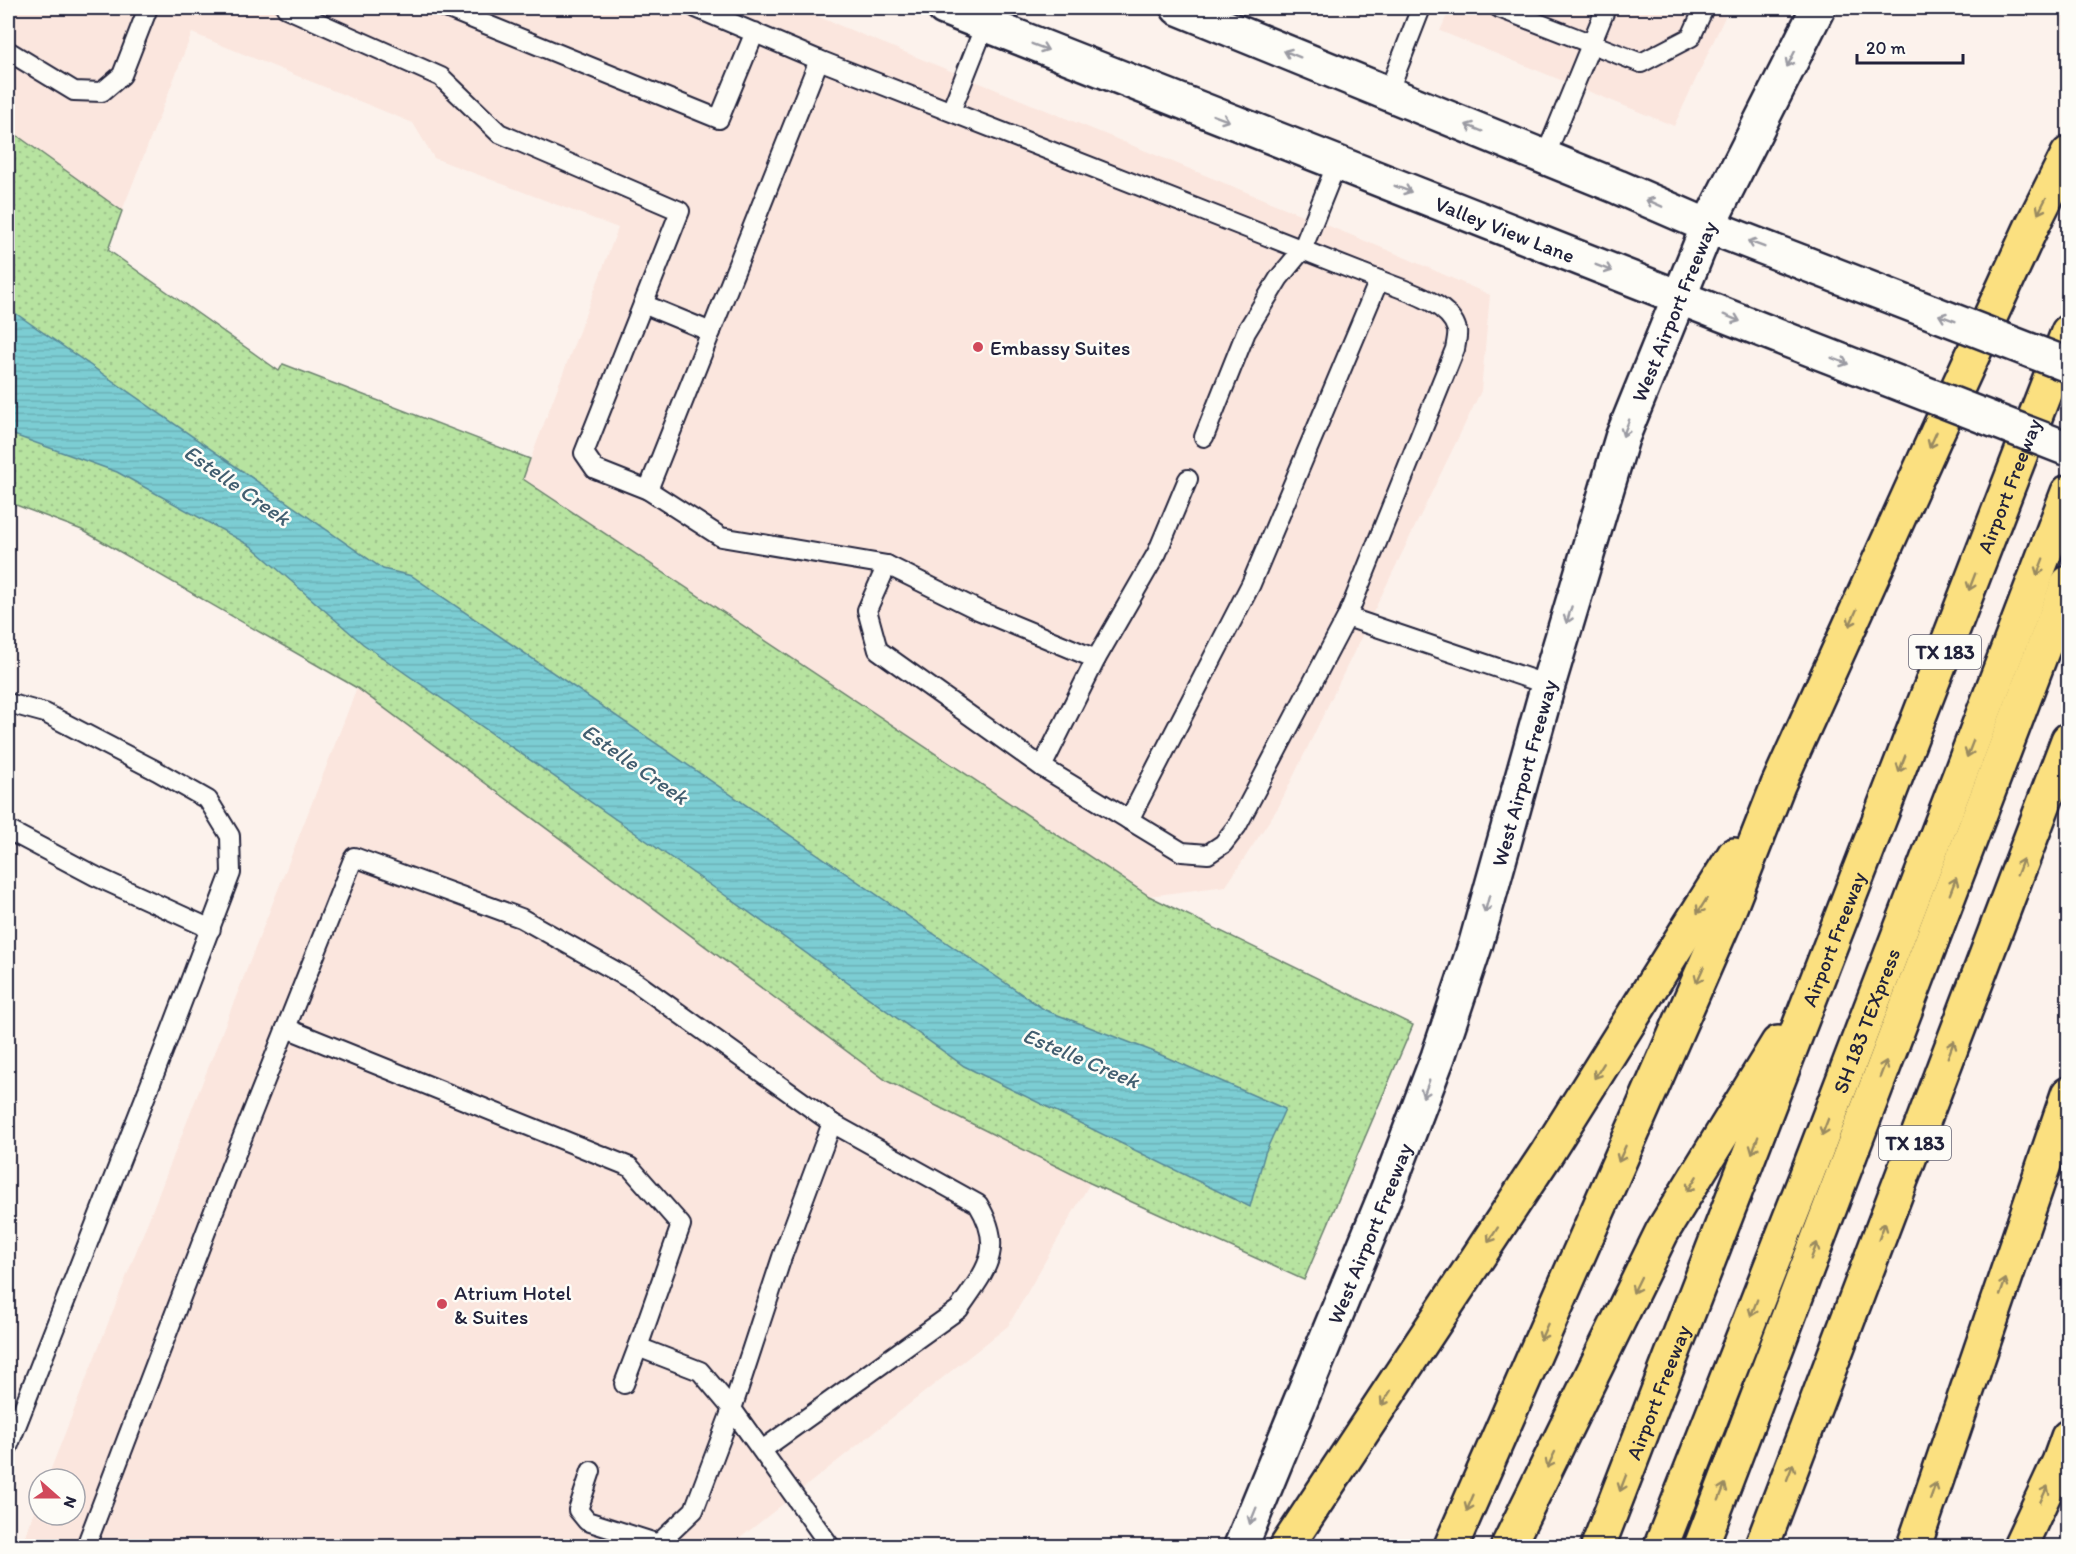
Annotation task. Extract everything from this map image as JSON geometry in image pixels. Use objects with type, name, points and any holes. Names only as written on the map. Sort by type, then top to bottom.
[{"type":"highway","points":[[1451,1546],[1723,925],[1778,785],[2031,228],[2068,154]]},
{"type":"highway","name":"Airport Freeway","points":[[1598,1546],[2068,332]]},
{"type":"highway","name":"SH 183 TEXpress","points":[[1661,1546],[1806,1177],[2068,492]]},
{"type":"highway","name":"SH 183 TEXpress","points":[[1701,1546],[2068,583]]},
{"type":"highway","name":"TX 183","points":[[1762,1546],[2068,740]]},
{"type":"highway","points":[[1287,1546],[1547,1153],[1778,785]]},
{"type":"highway","points":[[1508,1546],[1662,1232],[1821,973]]},
{"type":"highway","points":[[1914,1546],[2068,1094]]},
{"type":"highway","points":[[2019,1546],[2059,1462],[2068,1437]]},
{"type":"main road","name":"Valley View Lane","points":[[944,8],[989,16],[1336,163],[2068,449]]},
{"type":"main road","points":[[1179,8],[1545,157],[1707,226],[2068,365]]},
{"type":"main road","name":"West Airport Freeway","points":[[1241,1546],[1383,1201],[1438,1057],[1476,943],[1548,685],[1622,438],[1707,226],[1818,8]]},
{"type":"lane","points":[[8,51],[75,91],[102,92],[122,75],[148,8]]},
{"type":"lane","points":[[286,8],[441,77],[499,133],[680,211],[584,453],[595,469],[648,490],[721,537],[887,565],[978,610],[1096,659]]},
{"type":"lane","points":[[446,8],[719,119],[755,32]]},
{"type":"lane","points":[[696,8],[819,60],[1434,303],[1450,315],[1458,331],[1455,349],[1347,617],[1237,826],[1223,844],[1208,854],[1182,852],[1042,767],[878,650],[867,610],[887,565]]},
{"type":"lane","points":[[1388,93],[1421,8]]},
{"type":"lane","points":[[1499,8],[1641,63],[1692,37],[1704,8]]},
{"type":"lane","points":[[1545,157],[1606,8]]},
{"type":"lane","points":[[951,111],[989,16]]},
{"type":"lane","points":[[648,490],[819,60]]},
{"type":"lane","points":[[1204,437],[1246,332],[1279,278],[1302,250],[1336,163]]},
{"type":"lane","points":[[1130,820],[1251,584],[1379,280]]},
{"type":"lane","points":[[644,304],[711,332]]},
{"type":"lane","points":[[1042,767],[1096,659],[1157,553],[1188,479]]},
{"type":"lane","points":[[1347,617],[1548,685]]},
{"type":"lane","points":[[8,703],[45,713],[208,800],[230,836],[231,873],[8,1447]]},
{"type":"lane","points":[[8,830],[95,876],[211,929]]},
{"type":"lane","points":[[86,1546],[226,1178],[354,857],[521,918],[637,984],[832,1123],[978,1204],[988,1220],[993,1250],[980,1277],[959,1309],[762,1450]]},
{"type":"lane","points":[[286,1028],[630,1167],[681,1225],[624,1383]]},
{"type":"lane","points":[[591,1472],[578,1510],[586,1521],[657,1545],[694,1510],[732,1408],[782,1257],[832,1123]]},
{"type":"lane","points":[[638,1347],[700,1371],[732,1408],[831,1546]]},
{"type":"shaded area","points":[[8,8],[797,8],[1397,254],[1490,295],[1481,391],[1279,806],[1226,886],[1149,896],[523,479],[618,228],[434,158],[413,123],[192,33],[122,211],[8,129]]},
{"type":"shaded area","points":[[1450,8],[1729,8],[1674,126],[1440,31]]},
{"type":"shaded area","points":[[357,688],[887,1081],[1090,1183],[1008,1326],[730,1546],[21,1546],[29,1527],[87,1527],[87,1467],[52,1467]]},
{"type":"green space","points":[[8,129],[122,211],[108,250],[279,371],[283,364],[530,459],[523,479],[1149,896],[1413,1025],[1304,1280],[1090,1183],[887,1081],[357,688],[82,530],[8,502]]},
{"type":"water","name":"Estelle Creek","points":[[8,308],[383,569],[412,576],[1045,1010],[1152,1051],[1285,1109],[1265,1153],[1250,1207],[964,1066],[729,898],[363,644],[251,546],[117,472],[8,433]]},
{"type":"place","name":"Embassy Suites","points":[[978,347]]},
{"type":"place","name":"Atrium Hotel & Suites","points":[[442,1304]]}]
